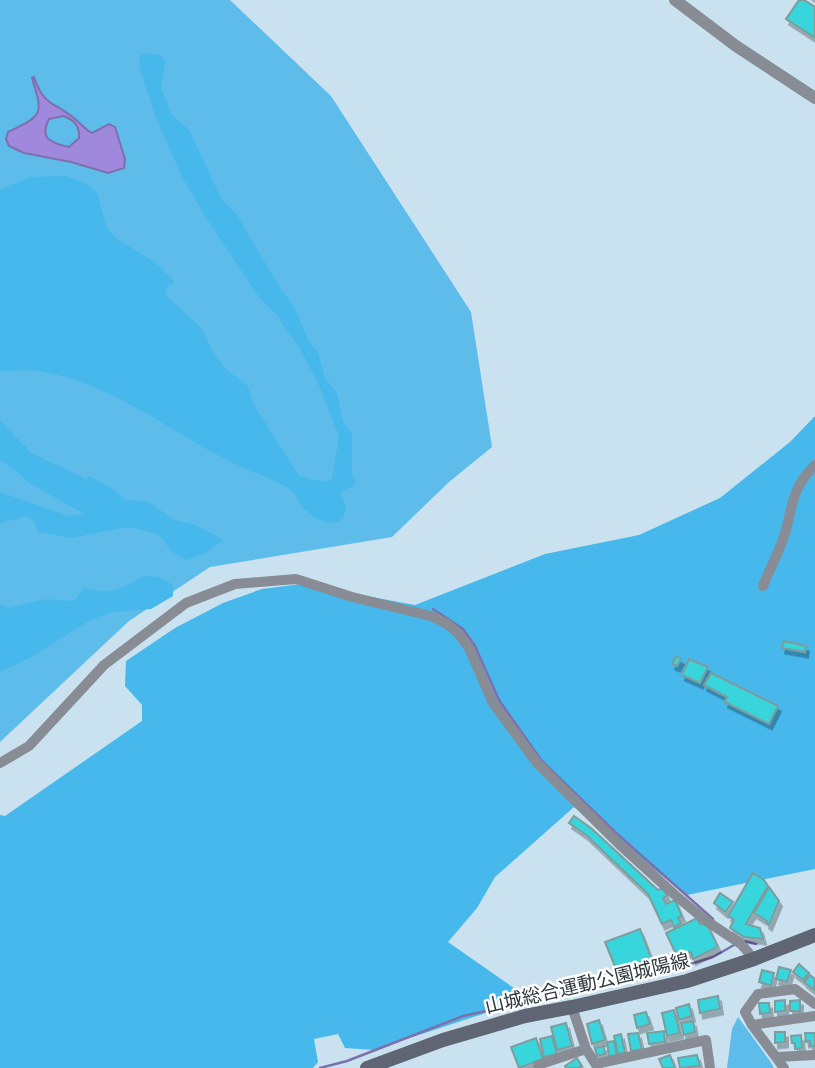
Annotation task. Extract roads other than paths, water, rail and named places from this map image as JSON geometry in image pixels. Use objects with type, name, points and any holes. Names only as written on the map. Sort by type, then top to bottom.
[{"type":"main road","name":"山城総合運動公園城陽線","points":[[367,1068],[525,1016],[687,981],[815,935]]},
{"type":"street","points":[[675,0],[736,46],[815,98]]},
{"type":"street","points":[[763,586],[786,531],[790,505],[801,479],[815,465]]},
{"type":"street","points":[[0,764],[29,746],[104,665],[186,603],[235,584],[296,579],[352,597],[431,616],[458,633],[469,648],[493,703],[537,763],[657,878],[705,920],[741,944],[754,959]]},
{"type":"street","points":[[784,1068],[745,1012],[758,994],[795,989],[815,1004]]},
{"type":"street","points":[[572,1007],[586,1049],[597,1066],[706,1040],[710,1068]]},
{"type":"street","points":[[752,1024],[815,1016]]},
{"type":"street","points":[[540,1068],[538,1065],[586,1049]]},
{"type":"street","points":[[777,1057],[815,1055]]},
{"type":"waterway","points":[[433,609],[463,629],[475,646],[499,700],[541,760],[615,832],[713,919]]},
{"type":"waterway","points":[[744,941],[756,944]]},
{"type":"waterway","points":[[320,1068],[347,1061],[463,1016],[665,972],[713,957],[734,945]]}]
